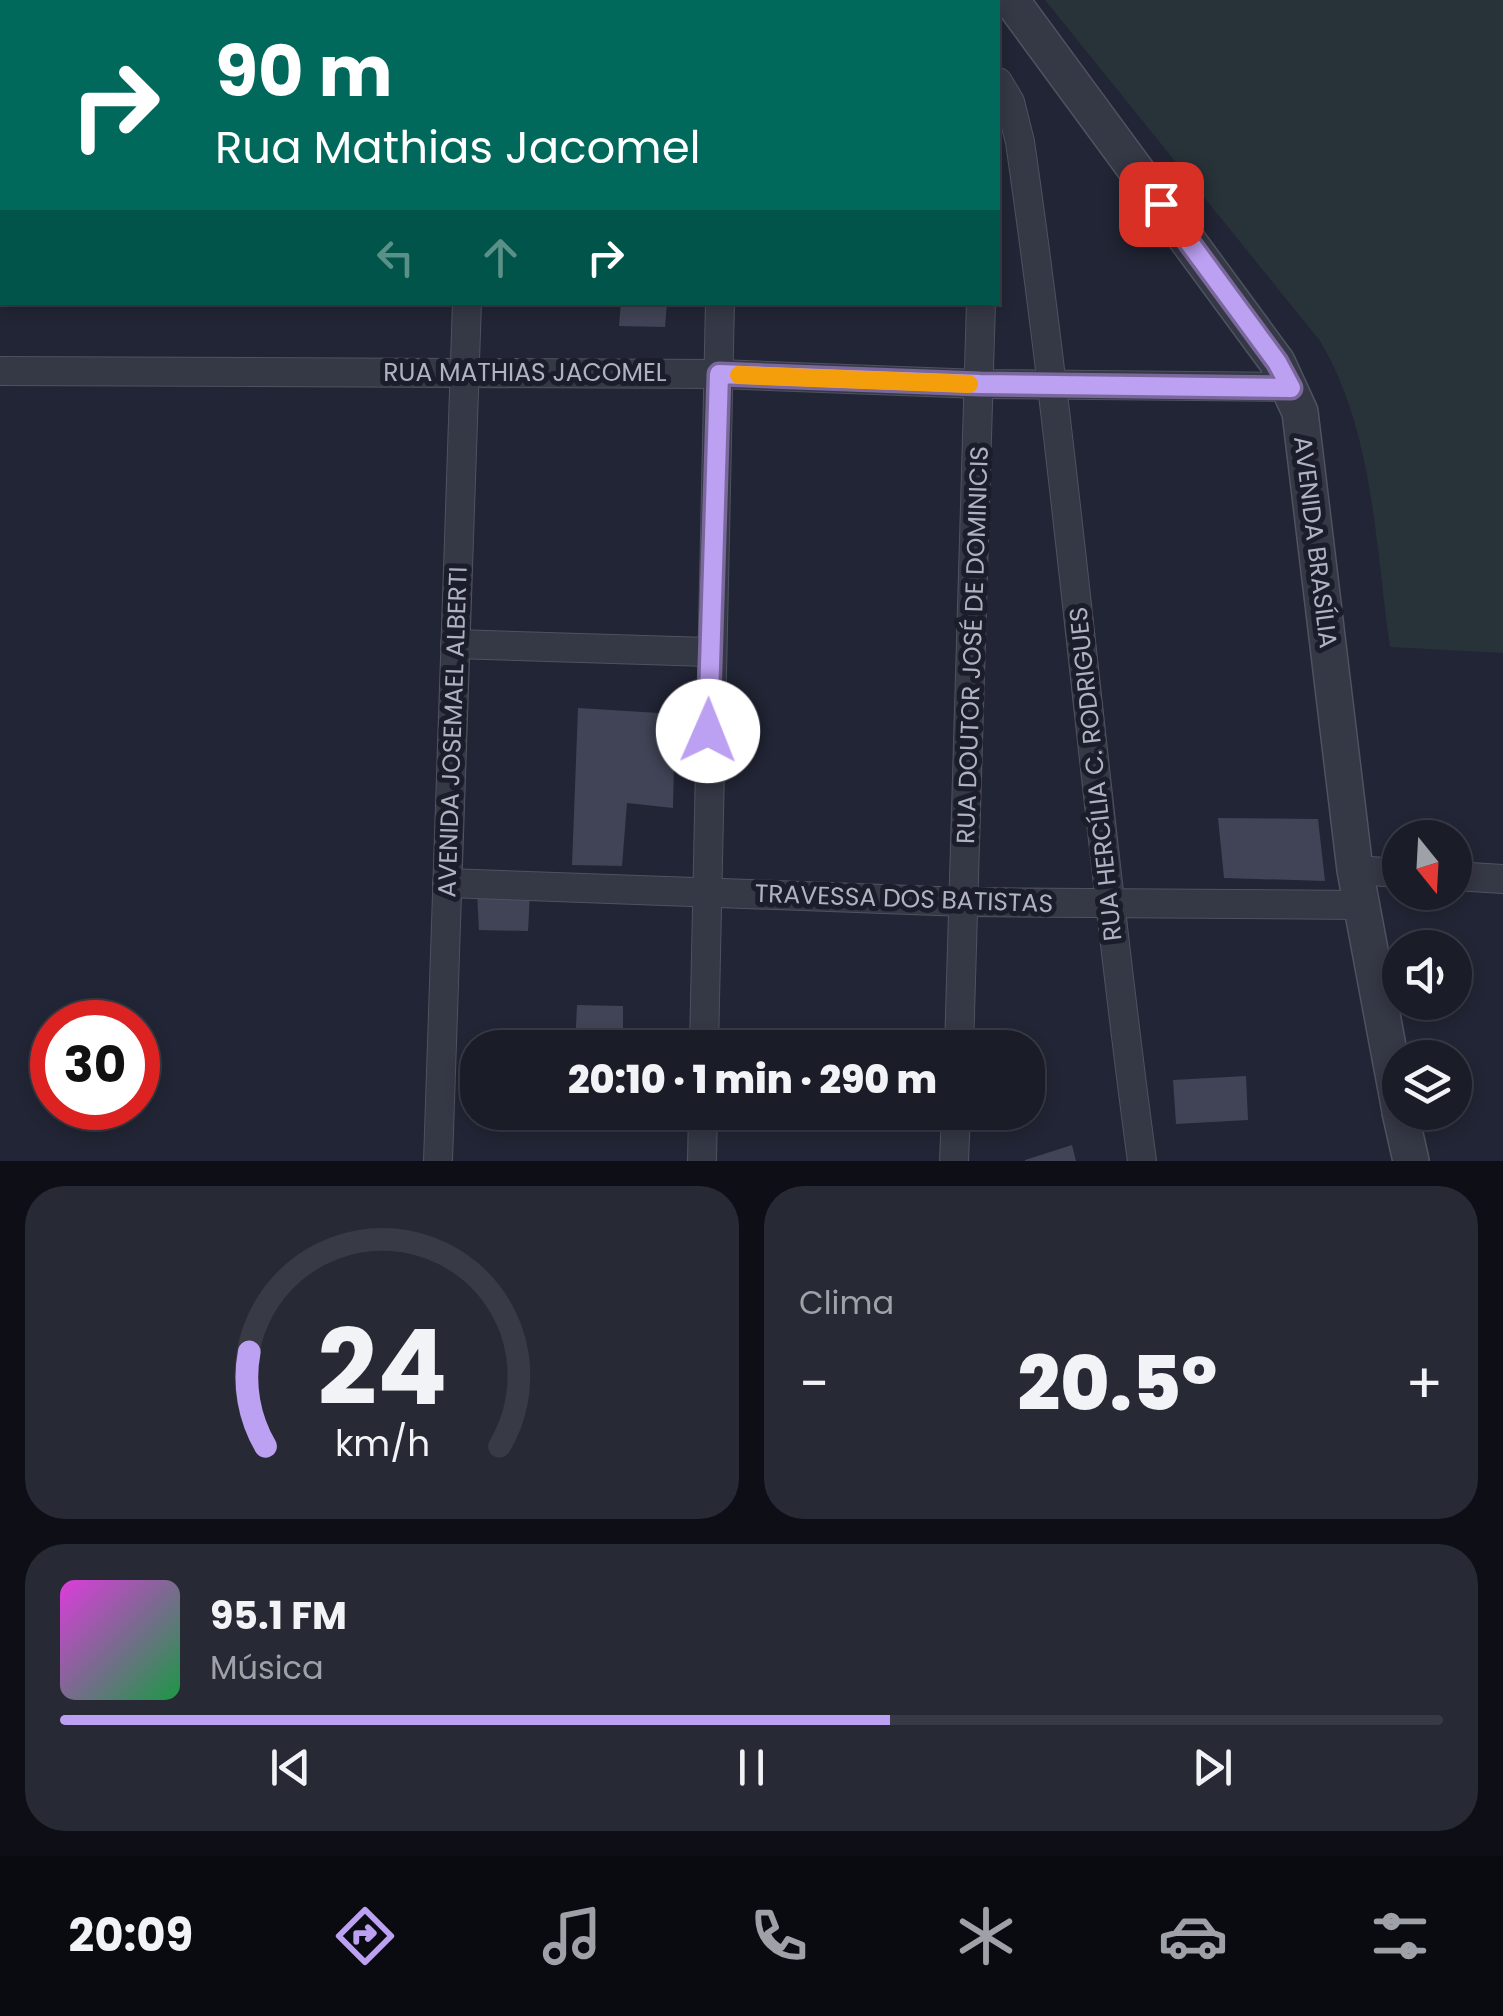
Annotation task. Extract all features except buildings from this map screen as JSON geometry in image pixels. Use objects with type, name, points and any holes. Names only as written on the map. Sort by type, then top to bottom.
[{"type":"street","name":"AVENIDA BRASÍLIA","points":[[1011,0],[1277,362],[1300,412],[1355,870],[1386,1040]]},
{"type":"street","name":"RUA HERCÍLIA C. RODRIGUES","points":[[1000,85],[1010,102],[1020,142],[1055,386],[1108,906],[1142,1161]]},
{"type":"street","name":"AVENIDA JOSEMAEL ALBERTI","points":[[438,1161],[466,305]]},
{"type":"street","points":[[704,1030],[709,652],[720,305]]},
{"type":"street","name":"RUA DOUTOR JOSÉ DE DOMINICIS","points":[[960,1030],[981,305]]},
{"type":"street","name":"RUA MATHIAS JACOMEL","points":[[0,371],[719,374],[1055,386],[1291,388]]},
{"type":"street","points":[[455,644],[709,652]]},
{"type":"street","points":[[1355,870],[1382,872]]},
{"type":"street","points":[[1472,877],[1503,879]]},
{"type":"street","name":"TRAVESSA DOS BATISTAS","points":[[447,882],[1108,906],[1360,906]]},
{"type":"street","points":[[702,1161],[703,1130]]},
{"type":"street","points":[[954,1161],[955,1130]]},
{"type":"street","name":"AVENIDA BRASÍLIA","points":[[1404,1130],[1411,1161]]},
{"type":"shaded area","points":[[1045,0],[1503,0],[1503,653],[1390,647],[1362,451],[1338,376],[1320,341]]},
{"type":"slow traffic","points":[[739,375],[969,384]]},
{"type":"route","points":[[708,731],[719,374],[1055,386],[1291,388],[1277,362],[1161,204]]}]
